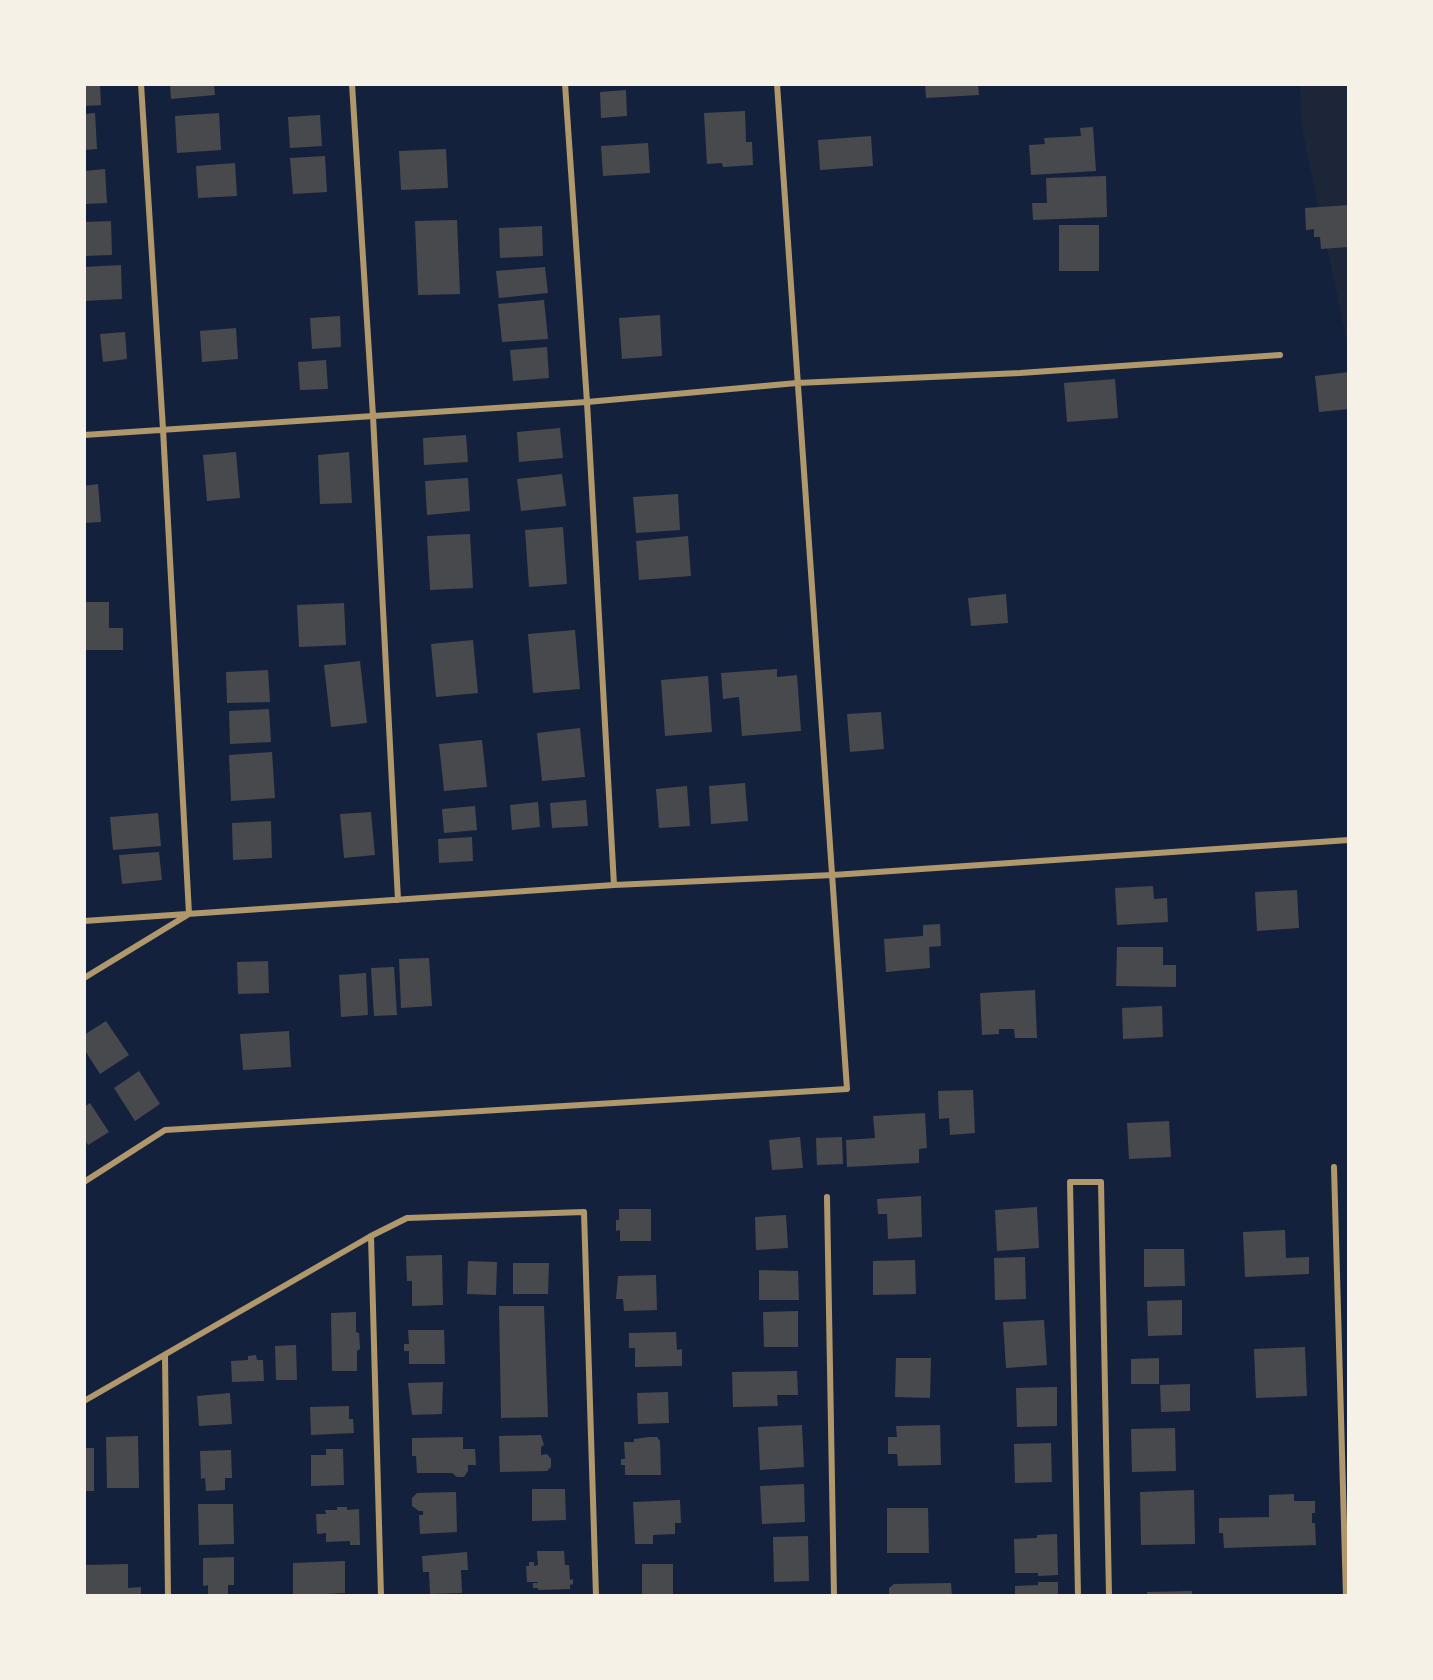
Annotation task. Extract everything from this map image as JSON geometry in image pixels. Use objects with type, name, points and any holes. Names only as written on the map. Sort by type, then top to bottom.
[{"type":"street","points":[[141,84],[163,429],[189,914]]},
{"type":"street","points":[[352,84],[373,416],[398,900]]},
{"type":"street","points":[[565,84],[587,402],[614,885]]},
{"type":"street","points":[[84,1182],[165,1130],[847,1089],[777,84]]},
{"type":"street","points":[[84,435],[587,402],[797,384],[1020,373],[1280,355]]},
{"type":"street","points":[[84,921],[614,885],[833,875],[1349,840]]},
{"type":"street","points":[[84,978],[189,914]]},
{"type":"street","points":[[1334,1167],[1346,1596]]},
{"type":"street","points":[[1078,1596],[1070,1182],[1101,1182],[1109,1596]]},
{"type":"street","points":[[827,1197],[834,1596]]},
{"type":"street","points":[[84,1401],[371,1236],[407,1218],[584,1212],[596,1596]]},
{"type":"street","points":[[371,1236],[381,1596]]},
{"type":"street","points":[[165,1356],[168,1596]]},
{"type":"shaded area","points":[[1300,84],[1349,84],[1349,351],[1302,129]]},
{"type":"building","points":[[84,84],[100,84],[101,105],[84,106]]},
{"type":"building","points":[[170,84],[214,84],[215,95],[171,99]]},
{"type":"building","points":[[925,84],[978,84],[979,95],[926,98]]},
{"type":"building","points":[[626,90],[627,116],[601,118],[600,92]]},
{"type":"building","points":[[745,111],[746,142],[752,142],[753,165],[723,167],[722,163],[707,164],[704,113]]},
{"type":"building","points":[[95,113],[97,149],[84,150],[84,114]]},
{"type":"building","points":[[219,113],[221,150],[177,153],[175,116]]},
{"type":"building","points":[[320,115],[322,146],[290,148],[288,117]]},
{"type":"building","points":[[1093,127],[1096,171],[1031,175],[1029,145],[1045,144],[1044,138],[1081,136],[1080,128]]},
{"type":"building","points":[[871,136],[873,166],[820,170],[818,140]]},
{"type":"building","points":[[648,143],[650,173],[603,176],[601,146]]},
{"type":"building","points":[[446,149],[448,188],[401,190],[399,151]]},
{"type":"building","points":[[325,156],[327,192],[293,194],[290,158]]},
{"type":"building","points":[[235,163],[237,196],[198,198],[196,166]]},
{"type":"building","points":[[105,169],[107,203],[84,204],[84,171]]},
{"type":"building","points":[[1106,176],[1107,217],[1033,220],[1032,203],[1047,203],[1046,178]]},
{"type":"building","points":[[1349,205],[1349,247],[1321,249],[1320,237],[1314,237],[1314,229],[1306,230],[1305,208]]},
{"type":"building","points":[[457,220],[460,294],[418,295],[415,221]]},
{"type":"building","points":[[111,221],[112,255],[84,256],[84,222]]},
{"type":"building","points":[[1059,225],[1099,225],[1099,271],[1059,271]]},
{"type":"building","points":[[542,226],[543,256],[500,258],[499,228]]},
{"type":"building","points":[[121,265],[122,299],[84,301],[84,267]]},
{"type":"building","points":[[545,267],[548,293],[499,298],[496,271]]},
{"type":"building","points":[[544,300],[548,339],[502,342],[498,304]]},
{"type":"building","points":[[660,315],[662,356],[622,359],[619,318]]},
{"type":"building","points":[[340,316],[341,347],[312,349],[310,318]]},
{"type":"building","points":[[236,328],[238,359],[202,362],[200,331]]},
{"type":"building","points":[[125,332],[127,359],[103,362],[100,334]]},
{"type":"building","points":[[547,347],[549,378],[513,381],[510,350]]},
{"type":"building","points":[[326,360],[328,389],[300,390],[298,362]]},
{"type":"building","points":[[1349,372],[1349,409],[1319,412],[1315,376]]},
{"type":"building","points":[[1115,379],[1118,418],[1067,422],[1064,383]]},
{"type":"building","points":[[560,428],[563,458],[519,462],[517,432]]},
{"type":"building","points":[[466,435],[468,462],[424,465],[423,438]]},
{"type":"building","points":[[236,452],[240,498],[207,501],[203,455]]},
{"type":"building","points":[[349,452],[352,503],[320,504],[318,455]]},
{"type":"building","points":[[562,474],[566,506],[521,511],[517,479]]},
{"type":"building","points":[[468,478],[470,511],[427,515],[425,481]]},
{"type":"building","points":[[98,484],[101,522],[84,523],[84,486]]},
{"type":"building","points":[[678,494],[680,530],[636,533],[633,497]]},
{"type":"building","points":[[563,527],[567,584],[529,587],[525,530]]},
{"type":"building","points":[[470,534],[473,588],[430,590],[427,536]]},
{"type":"building","points":[[688,536],[691,576],[639,580],[636,541]]},
{"type":"building","points":[[1006,594],[1008,623],[971,626],[968,598]]},
{"type":"building","points":[[84,602],[109,602],[109,628],[123,628],[123,650],[84,650]]},
{"type":"building","points":[[344,603],[346,645],[299,647],[297,605]]},
{"type":"building","points":[[575,630],[580,689],[533,693],[528,634]]},
{"type":"building","points":[[473,640],[478,693],[436,697],[431,644]]},
{"type":"building","points":[[360,661],[367,723],[331,727],[324,665]]},
{"type":"building","points":[[777,669],[777,677],[797,675],[801,731],[742,736],[739,697],[723,699],[721,673]]},
{"type":"building","points":[[268,670],[270,702],[227,703],[226,672]]},
{"type":"building","points":[[708,676],[712,732],[665,736],[661,680]]},
{"type":"building","points":[[269,709],[271,742],[230,744],[229,711]]},
{"type":"building","points":[[881,712],[884,749],[850,752],[847,714]]},
{"type":"building","points":[[580,728],[585,777],[542,781],[537,733]]},
{"type":"building","points":[[482,740],[487,787],[444,791],[439,744]]},
{"type":"building","points":[[272,752],[275,798],[231,801],[229,755]]},
{"type":"building","points":[[745,783],[748,821],[711,824],[709,786]]},
{"type":"building","points":[[687,786],[690,826],[659,828],[656,789]]},
{"type":"building","points":[[586,800],[588,826],[552,828],[550,803]]},
{"type":"building","points":[[538,802],[540,827],[512,830],[510,805]]},
{"type":"building","points":[[475,806],[477,830],[444,833],[442,809]]},
{"type":"building","points":[[371,812],[375,855],[344,858],[340,814]]},
{"type":"building","points":[[158,813],[161,846],[113,850],[110,817]]},
{"type":"building","points":[[271,821],[272,858],[233,860],[232,823]]},
{"type":"building","points":[[472,837],[473,861],[439,863],[438,839]]},
{"type":"building","points":[[159,852],[162,880],[122,884],[119,855]]},
{"type":"building","points":[[1153,886],[1154,899],[1167,898],[1168,922],[1117,925],[1115,888]]},
{"type":"building","points":[[1297,890],[1299,928],[1257,931],[1255,892]]},
{"type":"building","points":[[940,924],[941,946],[929,947],[930,968],[886,972],[884,939],[923,936],[923,925]]},
{"type":"building","points":[[1117,947],[1163,947],[1163,965],[1176,965],[1176,987],[1116,986]]},
{"type":"building","points":[[429,958],[432,1006],[401,1008],[399,959]]},
{"type":"building","points":[[268,961],[269,993],[238,994],[237,962]]},
{"type":"building","points":[[394,967],[397,1015],[374,1016],[371,968]]},
{"type":"building","points":[[366,973],[368,1015],[341,1017],[339,975]]},
{"type":"building","points":[[1035,990],[1037,1038],[1015,1038],[1014,1029],[999,1029],[999,1034],[982,1035],[980,993]]},
{"type":"building","points":[[1162,1006],[1163,1037],[1123,1039],[1122,1008]]},
{"type":"building","points":[[106,1021],[129,1055],[100,1074],[84,1049],[84,1035]]},
{"type":"building","points":[[289,1031],[291,1067],[243,1070],[240,1034]]},
{"type":"building","points":[[139,1071],[160,1104],[135,1121],[114,1088]]},
{"type":"building","points":[[973,1090],[975,1133],[950,1135],[949,1118],[939,1119],[938,1091]]},
{"type":"building","points":[[90,1103],[109,1132],[88,1145],[84,1139],[84,1107]]},
{"type":"building","points":[[925,1113],[927,1148],[919,1149],[919,1163],[847,1167],[846,1140],[875,1138],[873,1116]]},
{"type":"building","points":[[1169,1121],[1171,1157],[1129,1159],[1127,1123]]},
{"type":"building","points":[[800,1137],[803,1168],[772,1170],[769,1140]]},
{"type":"building","points":[[842,1137],[843,1164],[817,1165],[816,1138]]},
{"type":"building","points":[[921,1196],[922,1237],[888,1239],[887,1214],[878,1214],[877,1199]]},
{"type":"building","points":[[1037,1207],[1039,1248],[997,1251],[995,1210]]},
{"type":"building","points":[[619,1209],[651,1209],[651,1241],[620,1241],[620,1230],[616,1231]]},
{"type":"building","points":[[786,1215],[788,1248],[756,1250],[755,1217]]},
{"type":"building","points":[[1285,1230],[1286,1258],[1309,1257],[1309,1274],[1245,1277],[1243,1232]]},
{"type":"building","points":[[1144,1249],[1184,1249],[1185,1286],[1144,1287]]},
{"type":"building","points":[[442,1255],[443,1305],[412,1306],[412,1281],[407,1281],[406,1256]]},
{"type":"building","points":[[1025,1257],[1026,1299],[995,1300],[994,1258]]},
{"type":"building","points":[[915,1260],[916,1294],[873,1295],[873,1261]]},
{"type":"building","points":[[468,1261],[497,1262],[496,1295],[467,1294]]},
{"type":"building","points":[[513,1263],[549,1263],[548,1294],[513,1294]]},
{"type":"building","points":[[759,1270],[798,1271],[799,1300],[759,1300]]},
{"type":"building","points":[[656,1275],[657,1310],[624,1311],[623,1299],[616,1299],[618,1276]]},
{"type":"building","points":[[1182,1300],[1182,1335],[1148,1336],[1147,1301]]},
{"type":"building","points":[[499,1306],[544,1306],[548,1417],[501,1418]]},
{"type":"building","points":[[798,1311],[798,1347],[764,1347],[763,1312]]},
{"type":"building","points":[[356,1312],[356,1332],[359,1333],[360,1349],[357,1351],[357,1371],[332,1371],[331,1313]]},
{"type":"building","points":[[1044,1320],[1047,1365],[1006,1368],[1003,1322]]},
{"type":"building","points":[[408,1330],[444,1330],[445,1364],[409,1364],[409,1351],[404,1351],[404,1344],[409,1344]]},
{"type":"building","points":[[676,1332],[677,1350],[682,1349],[682,1366],[635,1367],[635,1348],[629,1348],[629,1333]]},
{"type":"building","points":[[296,1345],[297,1380],[276,1380],[275,1346]]},
{"type":"building","points":[[1305,1347],[1307,1396],[1256,1398],[1254,1349]]},
{"type":"building","points":[[256,1355],[257,1360],[263,1360],[264,1381],[232,1382],[231,1361],[248,1360],[248,1356]]},
{"type":"building","points":[[896,1358],[931,1358],[930,1398],[895,1397]]},
{"type":"building","points":[[1159,1358],[1159,1384],[1131,1384],[1131,1359]]},
{"type":"building","points":[[797,1371],[798,1395],[777,1395],[778,1406],[733,1407],[732,1372]]},
{"type":"building","points":[[443,1382],[442,1414],[412,1415],[408,1383]]},
{"type":"building","points":[[1190,1384],[1190,1411],[1161,1412],[1160,1385]]},
{"type":"building","points":[[1057,1387],[1057,1426],[1017,1427],[1016,1388]]},
{"type":"building","points":[[668,1392],[669,1423],[638,1424],[637,1393]]},
{"type":"building","points":[[230,1393],[232,1424],[199,1426],[197,1396]]},
{"type":"building","points":[[349,1406],[349,1419],[353,1419],[354,1433],[311,1435],[310,1407]]},
{"type":"building","points":[[802,1425],[804,1467],[760,1470],[758,1427]]},
{"type":"building","points":[[940,1425],[941,1465],[898,1466],[897,1454],[888,1454],[888,1437],[897,1437],[896,1426]]},
{"type":"building","points":[[1175,1428],[1176,1471],[1132,1472],[1131,1429]]},
{"type":"building","points":[[541,1435],[544,1445],[541,1447],[541,1455],[547,1454],[551,1459],[551,1467],[547,1471],[500,1472],[499,1436]]},
{"type":"building","points":[[138,1436],[139,1488],[107,1488],[106,1437]]},
{"type":"building","points":[[463,1437],[463,1449],[475,1449],[476,1465],[468,1465],[468,1471],[464,1477],[457,1477],[452,1473],[417,1473],[416,1456],[412,1456],[412,1438]]},
{"type":"building","points":[[657,1437],[660,1441],[661,1475],[625,1475],[625,1465],[621,1465],[621,1459],[625,1459],[624,1442],[634,1442],[634,1439]]},
{"type":"building","points":[[1051,1443],[1052,1482],[1015,1483],[1014,1444]]},
{"type":"building","points":[[84,1448],[94,1448],[94,1491],[84,1491]]},
{"type":"building","points":[[326,1449],[343,1449],[344,1485],[311,1486],[311,1455],[326,1455]]},
{"type":"building","points":[[231,1450],[232,1478],[225,1478],[225,1490],[206,1491],[205,1478],[201,1479],[200,1451]]},
{"type":"building","points":[[804,1484],[805,1522],[762,1524],[760,1486]]},
{"type":"building","points":[[532,1489],[565,1489],[566,1520],[532,1521]]},
{"type":"building","points":[[1194,1490],[1195,1544],[1141,1545],[1140,1492]]},
{"type":"building","points":[[456,1492],[457,1532],[420,1534],[419,1515],[423,1515],[423,1511],[412,1506],[412,1498],[417,1493]]},
{"type":"building","points":[[1294,1494],[1294,1501],[1315,1501],[1312,1523],[1315,1523],[1316,1545],[1224,1548],[1223,1533],[1219,1533],[1219,1518],[1269,1517],[1269,1495]]},
{"type":"building","points":[[680,1500],[681,1523],[675,1523],[675,1534],[653,1535],[653,1544],[635,1544],[633,1502]]},
{"type":"building","points":[[198,1504],[233,1504],[234,1544],[199,1545]]},
{"type":"building","points":[[337,1507],[347,1507],[347,1510],[359,1509],[360,1545],[350,1545],[350,1541],[326,1542],[326,1533],[317,1534],[316,1514],[326,1514],[325,1510],[337,1510]]},
{"type":"building","points":[[887,1508],[928,1508],[929,1553],[887,1553]]},
{"type":"building","points":[[1057,1534],[1058,1575],[1038,1576],[1038,1573],[1015,1573],[1014,1539]]},
{"type":"building","points":[[808,1536],[809,1581],[774,1582],[773,1537]]},
{"type":"building","points":[[537,1551],[564,1551],[565,1565],[569,1565],[570,1580],[573,1579],[570,1589],[538,1590],[538,1588],[533,1588],[533,1583],[538,1582],[527,1582],[526,1566],[529,1566],[529,1562],[534,1562],[534,1566],[538,1565]]},
{"type":"building","points":[[467,1552],[468,1570],[461,1570],[462,1593],[430,1594],[429,1572],[423,1572],[422,1556]]},
{"type":"building","points":[[234,1557],[234,1585],[228,1585],[228,1596],[208,1596],[208,1585],[203,1586],[203,1558]]},
{"type":"building","points":[[345,1561],[345,1593],[293,1596],[293,1563]]},
{"type":"building","points":[[128,1564],[128,1588],[141,1587],[141,1596],[84,1596],[84,1565]]},
{"type":"building","points":[[642,1564],[673,1564],[673,1594],[642,1595]]},
{"type":"building","points":[[1038,1582],[1058,1582],[1058,1596],[1015,1596],[1015,1586],[1038,1585]]},
{"type":"building","points":[[951,1583],[952,1596],[889,1596],[889,1588],[894,1584]]},
{"type":"building","points":[[1192,1591],[1192,1596],[1147,1596],[1147,1592]]}]
